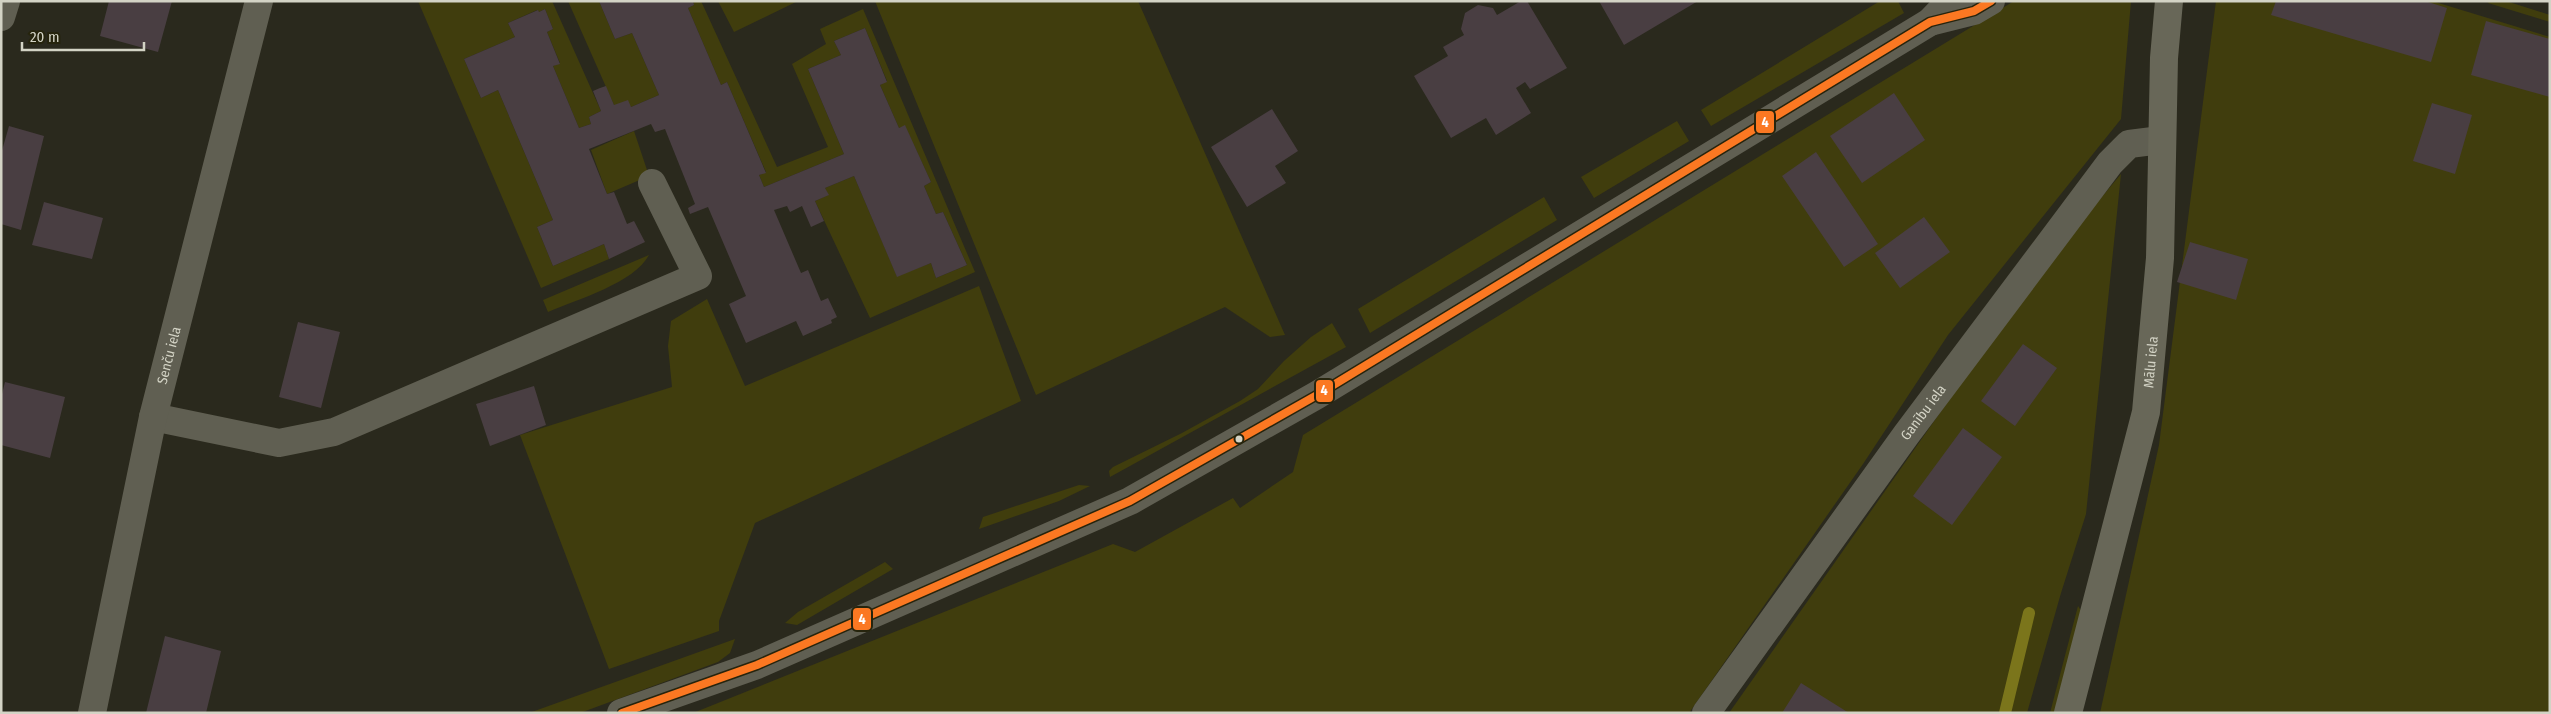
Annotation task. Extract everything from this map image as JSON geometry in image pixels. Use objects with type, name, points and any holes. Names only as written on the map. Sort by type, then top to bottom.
[{"type":"main road","name":"Mālu iela","points":[[2068,713],[2146,412],[2160,258],[2161,140],[2169,1]]},
{"type":"street","points":[[1,17],[6,1]]},
{"type":"street","name":"Senču iela","points":[[92,713],[153,417],[259,1]]},
{"type":"street","points":[[621,713],[757,665],[1130,501],[1317,394],[1930,22],[1950,1]]},
{"type":"street","points":[[1930,22],[1974,11],[1991,1]]},
{"type":"street","name":"Ganību iela","points":[[1706,713],[1906,435],[2110,163],[2129,144],[2161,140]]},
{"type":"street","points":[[153,417],[279,443],[334,432],[698,276],[652,183]]},
{"type":"shaded area","points":[[418,1],[552,1],[601,111],[589,117],[591,124],[579,128],[553,66],[560,63],[547,32],[553,29],[545,9],[539,12],[537,10],[508,23],[515,37],[464,59],[481,98],[498,90],[553,220],[537,227],[553,266],[604,244],[609,259],[541,288]]},
{"type":"shaded area","points":[[568,1],[599,1],[615,39],[632,33],[659,95],[631,107],[614,105]]},
{"type":"shaded area","points":[[693,1],[701,1],[777,167],[828,147],[792,64],[826,44],[820,29],[863,9],[975,272],[870,318],[815,201],[828,195],[825,188],[854,176],[897,276],[931,263],[936,278],[967,265],[943,212],[936,214],[924,186],[931,182],[905,126],[899,128],[880,85],[887,81],[865,28],[834,41],[841,55],[808,69],[844,154],[764,187],[759,175],[766,172],[727,82],[721,85],[688,8],[694,5]]},
{"type":"shaded area","points":[[718,1],[798,1],[734,32]]},
{"type":"shaded area","points":[[875,1],[1138,1],[1285,335],[1270,337],[1225,307],[1036,395]]},
{"type":"shaded area","points":[[1880,1],[1898,1],[1904,13],[1711,126],[1701,110]]},
{"type":"shaded area","points":[[2014,1],[2131,1],[2121,119],[1948,335],[1863,464],[1689,713],[693,713],[1113,544],[1135,552],[1233,498],[1240,508],[1293,472],[1303,435]]},
{"type":"shaded area","points":[[2216,1],[2432,1],[2550,37],[2550,713],[2100,713],[2159,445]]},
{"type":"shaded area","points":[[2489,1],[2506,1],[2550,15],[2550,22],[2488,3]]},
{"type":"shaded area","points":[[1677,121],[1689,141],[1594,198],[1581,177]]},
{"type":"shaded area","points":[[634,131],[649,176],[607,194],[591,150]]},
{"type":"shaded area","points":[[2121,174],[2086,514],[2061,593],[2027,713],[1729,713],[2039,272]]},
{"type":"shaded area","points":[[1544,197],[1557,220],[1370,333],[1358,309]]},
{"type":"shaded area","points":[[649,255],[642,265],[618,282],[548,312],[543,300]]},
{"type":"shaded area","points":[[979,286],[1021,401],[755,523],[719,621],[719,631],[609,669],[520,435],[672,387],[668,346],[671,321],[707,299],[745,386]]},
{"type":"shaded area","points":[[1332,323],[1346,347],[1110,477],[1109,471],[1113,467],[1182,433],[1258,389],[1284,361],[1311,337]]},
{"type":"shaded area","points":[[1079,485],[1090,486],[1059,501],[979,529],[983,517]]},
{"type":"shaded area","points":[[885,562],[893,569],[797,625],[785,623],[798,612]]},
{"type":"shaded area","points":[[2078,606],[2084,615],[2059,713],[2050,713]]},
{"type":"shaded area","points":[[735,639],[730,653],[718,662],[580,713],[529,713]]},
{"type":"building","points":[[109,1],[172,1],[158,52],[100,36]]},
{"type":"building","points":[[599,1],[693,1],[694,5],[688,8],[721,85],[727,82],[766,173],[759,175],[764,187],[844,154],[808,69],[841,55],[834,41],[865,28],[887,82],[880,85],[899,128],[905,125],[931,182],[924,186],[936,214],[943,212],[967,265],[936,278],[931,263],[897,277],[854,176],[825,188],[829,195],[815,201],[824,221],[811,227],[802,206],[790,212],[787,206],[774,210],[801,273],[808,270],[821,301],[828,298],[837,317],[831,320],[832,323],[803,336],[796,321],[746,343],[729,304],[746,296],[708,207],[690,214],[688,208],[695,204],[665,129],[655,132],[651,124],[589,149],[607,194],[614,192],[627,224],[634,221],[645,242],[609,259],[604,244],[553,266],[537,227],[553,220],[498,90],[481,98],[464,59],[515,37],[508,23],[538,10],[539,12],[545,9],[553,29],[547,32],[560,64],[553,66],[579,128],[591,124],[589,117],[601,111],[593,91],[600,88],[606,86],[614,105],[628,100],[631,107],[659,95],[632,33],[615,39]]},
{"type":"building","points":[[1521,1],[1527,1],[1567,68],[1530,89],[1525,82],[1516,88],[1531,113],[1496,135],[1486,118],[1451,138],[1414,76],[1448,56],[1443,47],[1464,35],[1461,29],[1465,13],[1478,5],[1493,8],[1497,15]]},
{"type":"building","points":[[1599,1],[1698,1],[1624,45]]},
{"type":"building","points":[[2276,1],[2425,1],[2447,8],[2431,62],[2271,15]]},
{"type":"building","points":[[2486,21],[2550,39],[2550,97],[2471,75]]},
{"type":"building","points":[[1894,93],[1925,140],[1862,183],[1830,136]]},
{"type":"building","points":[[2432,103],[2472,115],[2455,174],[2413,161]]},
{"type":"building","points":[[1272,109],[1298,151],[1275,166],[1286,183],[1247,207],[1211,147]]},
{"type":"building","points":[[9,126],[44,136],[21,230],[1,224],[1,154]]},
{"type":"building","points":[[1816,152],[1878,244],[1844,267],[1782,176]]},
{"type":"building","points":[[44,202],[103,218],[92,259],[32,245]]},
{"type":"building","points":[[1924,217],[1950,252],[1900,288],[1875,253]]},
{"type":"building","points":[[2190,242],[2248,259],[2236,300],[2177,282]]},
{"type":"building","points":[[298,322],[340,332],[321,408],[279,397]]},
{"type":"building","points":[[2023,344],[2057,368],[2015,426],[1981,401]]},
{"type":"building","points":[[5,382],[65,397],[50,458],[1,445],[1,398]]},
{"type":"building","points":[[534,386],[546,425],[490,446],[476,404]]},
{"type":"building","points":[[1963,428],[2002,457],[1952,525],[1913,496]]},
{"type":"building","points":[[165,636],[221,651],[206,713],[146,713]]},
{"type":"building","points":[[1801,683],[1849,713],[1782,713]]},
{"type":"waterway","points":[[2005,713],[2029,613]]},
{"type":"transit line","name":"4","points":[[622,713],[757,665],[1130,501],[1317,395],[1930,22],[1974,11],[1991,1]]}]
